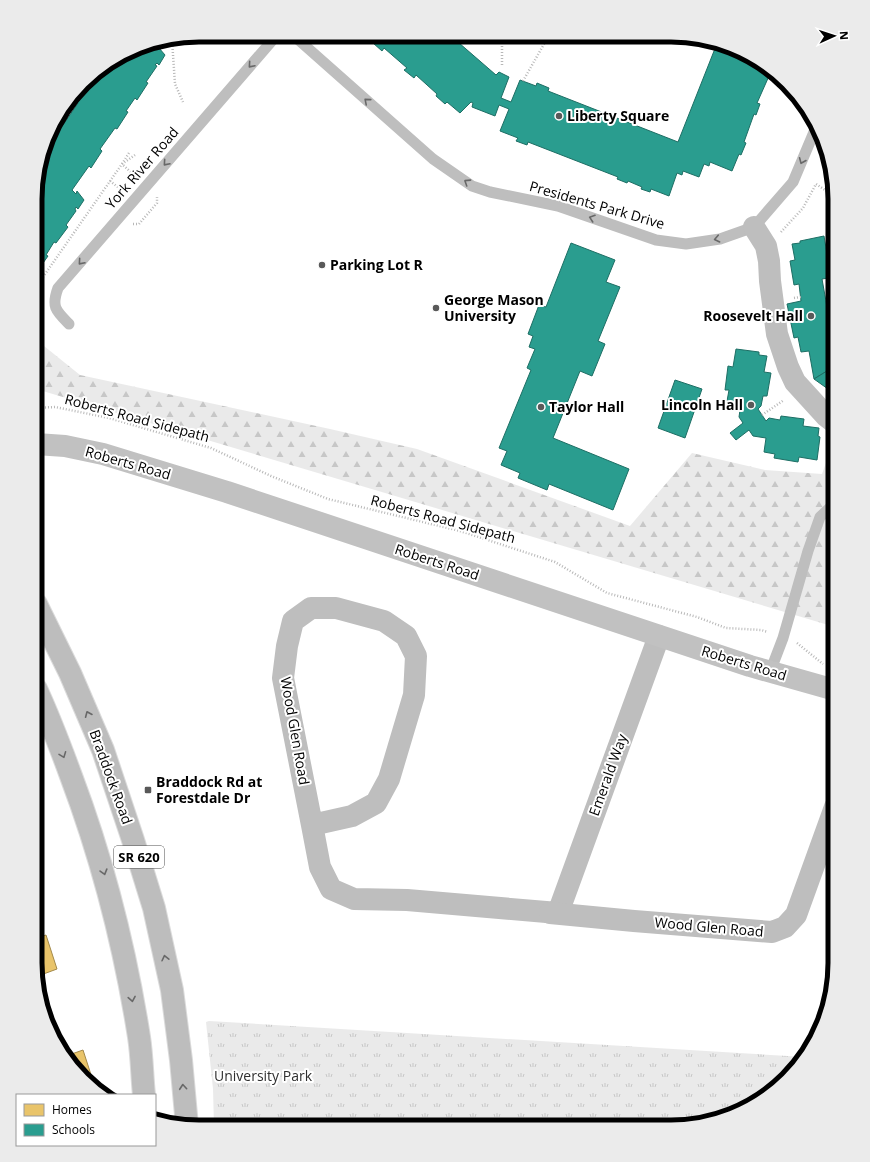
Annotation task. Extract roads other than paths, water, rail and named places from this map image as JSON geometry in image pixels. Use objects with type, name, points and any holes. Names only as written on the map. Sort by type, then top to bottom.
[{"type":"main road","name":"Roberts Road","points":[[42,444],[65,446],[103,454],[227,492],[659,636],[770,672],[828,688]]},
{"type":"main road","name":"Braddock Road","points":[[42,616],[70,673],[103,750],[134,840],[149,893],[172,990],[181,1060],[186,1120]]},
{"type":"main road","name":"SR 620","points":[[43,721],[93,835],[108,889],[122,944],[139,1038],[144,1094]]},
{"type":"street","points":[[754,227],[766,246],[778,334],[788,367],[801,389],[828,418]]},
{"type":"street","name":"Wood Glen Road","points":[[312,825],[352,816],[376,803],[389,779],[414,695],[416,656],[406,636],[384,621],[336,608],[311,608],[293,621],[287,646],[283,678],[320,867],[331,889],[354,899],[407,900],[772,932],[784,927],[796,915],[828,826]]},
{"type":"street","name":"Emerald Way","points":[[554,913],[659,636]]},
{"type":"lane","name":"York River Road","points":[[69,324],[56,312],[54,300],[58,288],[271,42]]},
{"type":"lane","name":"Presidents Park Drive","points":[[301,42],[433,159],[472,186],[490,192],[558,206],[656,240],[686,244],[720,239],[754,227],[793,182],[813,133]]},
{"type":"lane","points":[[770,672],[783,638],[808,551],[820,517],[828,510]]},
{"type":"place","name":"Liberty Square","points":[[559,116]]},
{"type":"place","name":"Parking Lot R","points":[[322,265]]},
{"type":"place","name":"George Mason University","points":[[436,308]]},
{"type":"place","name":"Roosevelt Hall","points":[[811,316]]},
{"type":"place","name":"Lincoln Hall","points":[[751,405]]},
{"type":"place","name":"Taylor Hall","points":[[541,407]]},
{"type":"place","name":"Braddock Rd at Forestdale Dr","points":[[148,790]]},
{"type":"park label","name":"University Park","points":[[263,1076]]}]
